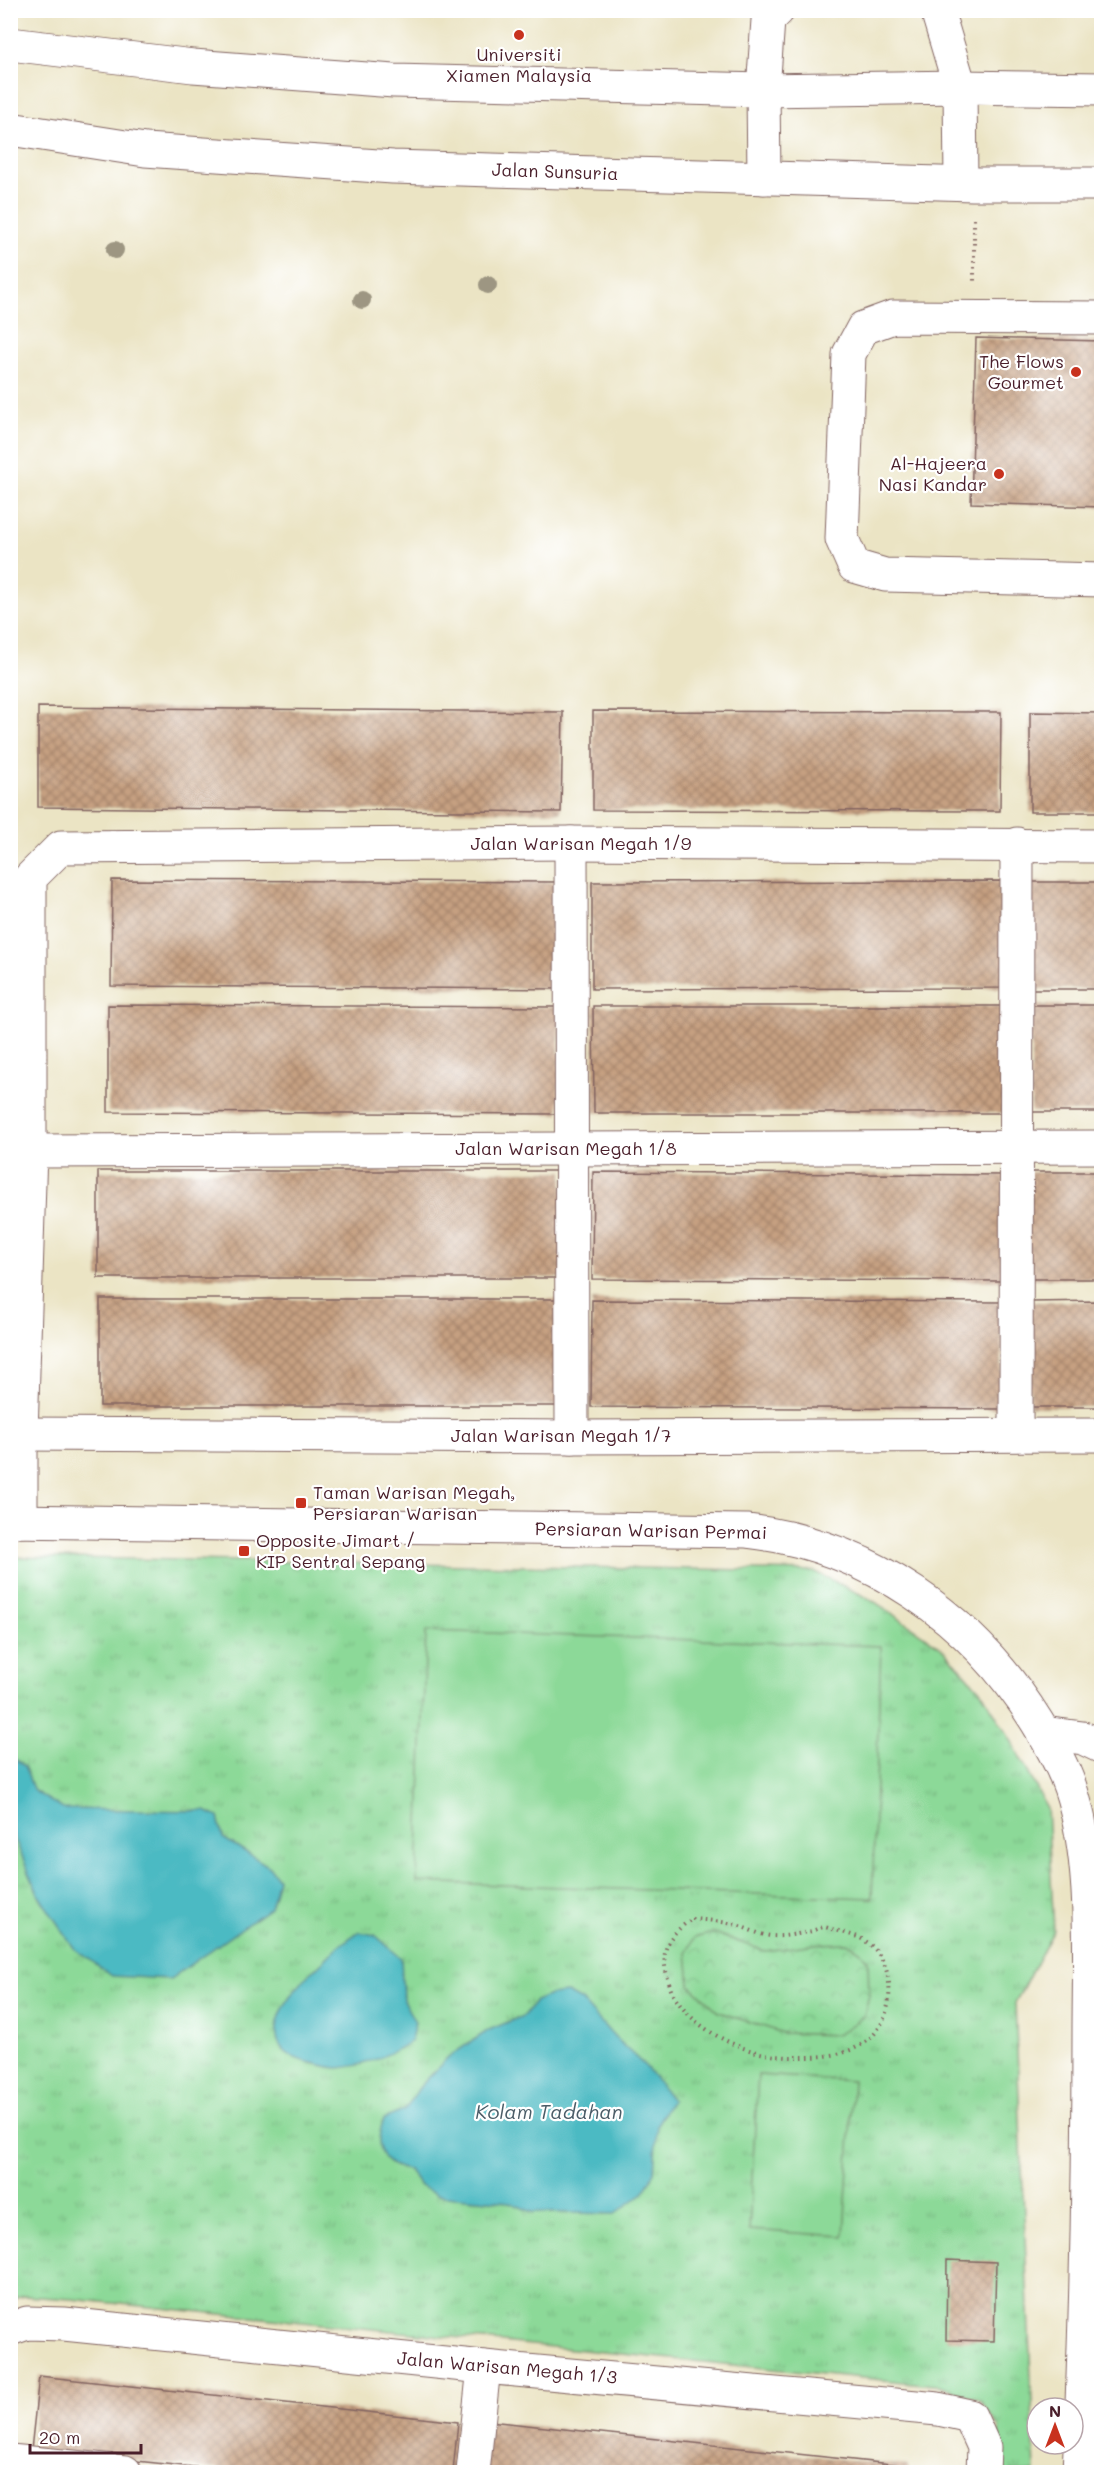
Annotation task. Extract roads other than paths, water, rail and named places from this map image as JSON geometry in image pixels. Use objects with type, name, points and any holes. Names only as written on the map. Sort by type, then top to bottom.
[{"type":"street","points":[[764,178],[763,90],[768,20],[778,10]]},
{"type":"street","points":[[937,10],[960,87],[967,183]]},
{"type":"street","points":[[10,44],[193,66],[394,81],[763,90],[960,87],[1101,89]]},
{"type":"street","name":"Jalan Sunsuria","points":[[10,129],[145,150],[393,167],[967,183],[1101,184]]},
{"type":"street","points":[[1101,318],[892,317],[863,328],[849,354],[842,539],[854,566],[885,576],[1101,580]]},
{"type":"street","points":[[571,843],[572,1437]]},
{"type":"street","name":"Jalan Warisan Megah 1/9","points":[[30,1151],[30,878],[61,847],[571,843],[1101,846]]},
{"type":"street","points":[[1016,1434],[1017,844]]},
{"type":"street","name":"Jalan Warisan Megah 1/8","points":[[30,1151],[1101,1147]]},
{"type":"street","points":[[16,1521],[30,1151]]},
{"type":"street","name":"Jalan Warisan Megah 1/7","points":[[21,1434],[572,1437],[1101,1435]]},
{"type":"street","name":"Persiaran Warisan Permai","points":[[16,1521],[747,1531],[780,1535],[819,1545],[863,1563],[945,1614],[976,1644],[1020,1695],[1061,1764],[1077,1811],[1089,1912],[1095,2088],[1095,2173],[1087,2465]]},
{"type":"street","points":[[1043,1733],[1083,1738],[1101,1747]]},
{"type":"street","name":"Jalan Warisan Megah 1/3","points":[[10,2329],[27,2323],[64,2324],[484,2367],[939,2409],[970,2416],[983,2460]]},
{"type":"street","points":[[473,2472],[484,2367]]},
{"type":"street","points":[[10,2461],[125,2472]]},
{"type":"water","points":[[10,1755],[24,1766],[34,1791],[63,1809],[205,1811],[218,1817],[223,1838],[270,1867],[278,1879],[270,1908],[170,1979],[112,1976],[74,1948],[39,1896],[11,1830]]},
{"type":"water","points":[[360,1932],[375,1935],[401,1958],[403,2000],[415,2022],[411,2041],[377,2059],[349,2067],[329,2067],[292,2056],[281,2046],[277,2034],[285,2005],[306,1977],[343,1943]]},
{"type":"water","name":"Kolam Tadahan","points":[[567,1993],[582,2001],[615,2038],[646,2067],[672,2100],[657,2124],[654,2172],[643,2193],[615,2214],[532,2212],[509,2202],[436,2195],[420,2186],[409,2170],[399,2168],[385,2159],[379,2146],[384,2119],[405,2110],[419,2088],[448,2057],[489,2030],[525,2015],[535,2001],[550,1995]]},
{"type":"place","name":"Universiti Xiamen Malaysia","points":[[519,35]]},
{"type":"place","name":"The Flows Gourmet","points":[[1076,372]]},
{"type":"place","name":"Al-Hajeera Nasi Kandar","points":[[999,474]]},
{"type":"place","name":"Taman Warisan Megah, Persiaran Warisan","points":[[301,1503]]},
{"type":"place","name":"Opposite Jimart / KIP Sentral Sepang","points":[[244,1551]]}]
